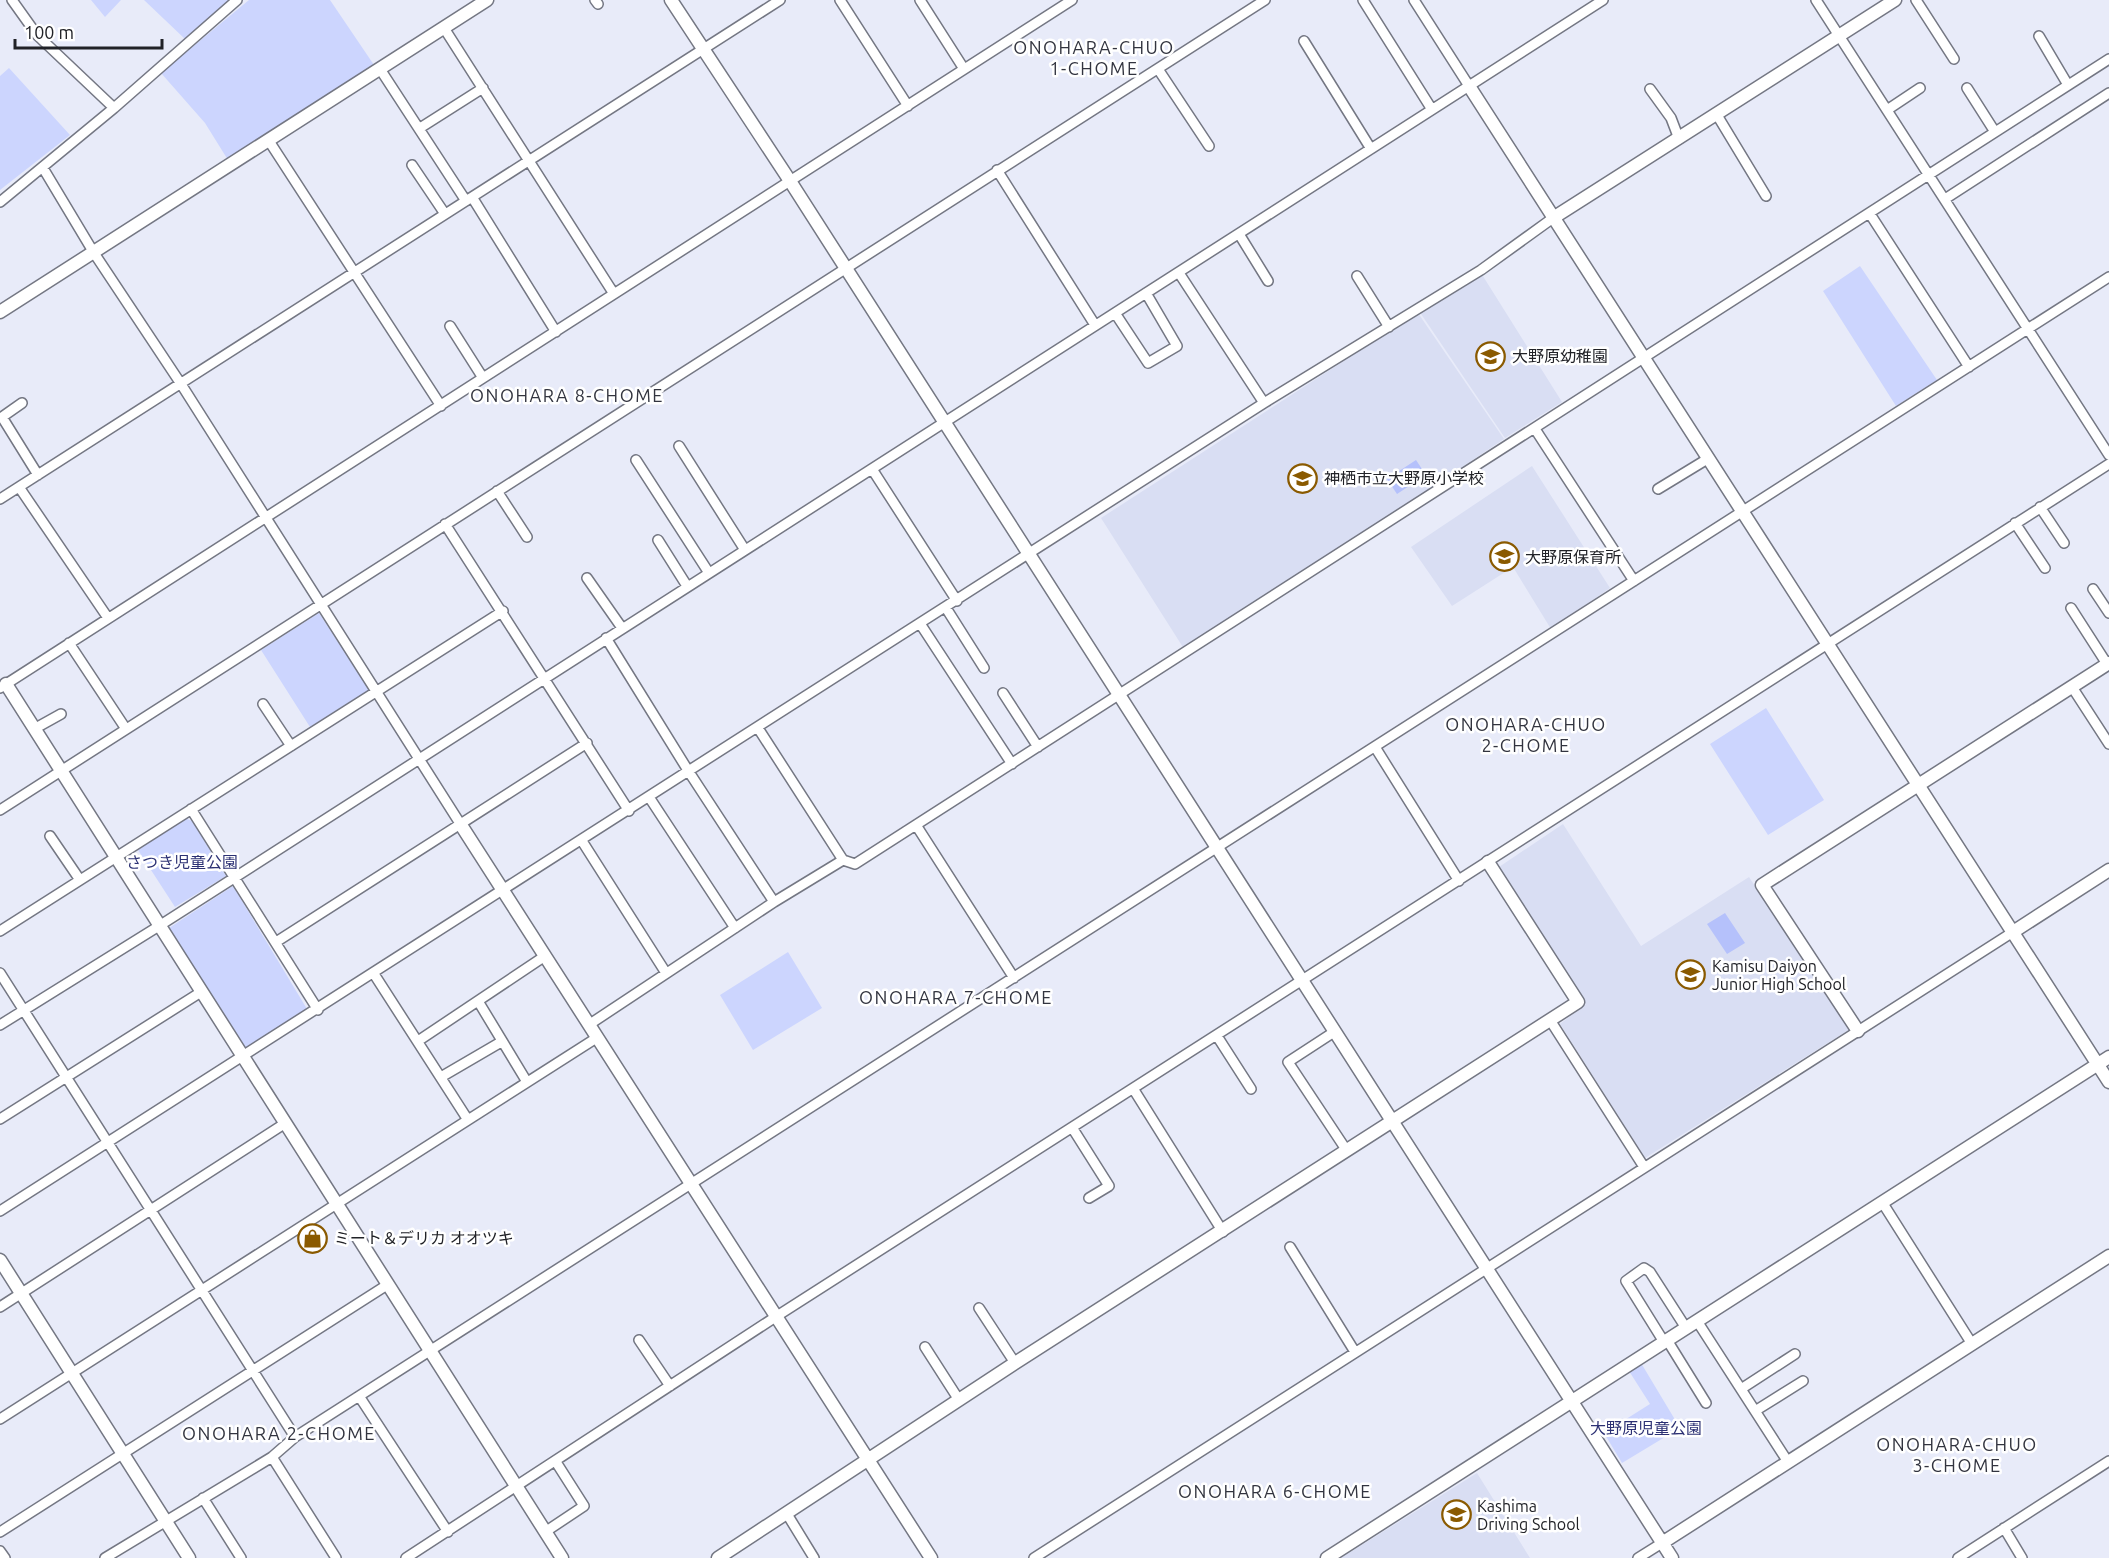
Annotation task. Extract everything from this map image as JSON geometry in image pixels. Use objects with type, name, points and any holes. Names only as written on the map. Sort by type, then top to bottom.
[{"type":"street","points":[[12,0],[37,35],[114,108]]},
{"type":"street","points":[[0,202],[114,108],[237,0]]},
{"type":"street","points":[[0,312],[487,0]]},
{"type":"street","points":[[671,0],[790,181],[1672,1558]]},
{"type":"street","points":[[0,499],[780,0]]},
{"type":"street","points":[[840,0],[908,106]]},
{"type":"street","points":[[920,0],[964,69]]},
{"type":"street","points":[[562,1558],[34,729],[3,686],[1072,0]]},
{"type":"street","points":[[0,810],[1265,0]]},
{"type":"street","points":[[1364,0],[1431,108]]},
{"type":"street","points":[[1414,0],[2109,1082]]},
{"type":"street","points":[[0,1025],[159,926],[1602,0]]},
{"type":"street","points":[[1816,0],[2109,455]]},
{"type":"street","points":[[0,1211],[921,625],[1264,403],[1481,270],[1553,218],[1895,0]]},
{"type":"street","points":[[1916,0],[1954,60]]},
{"type":"street","points":[[444,28],[614,294]]},
{"type":"street","points":[[2039,36],[2068,85]]},
{"type":"street","points":[[1304,41],[1371,149]]},
{"type":"street","points":[[758,728],[843,860],[855,864],[2109,59]]},
{"type":"street","points":[[380,69],[556,332]]},
{"type":"street","points":[[1158,69],[1209,146]]},
{"type":"street","points":[[420,128],[483,88]]},
{"type":"street","points":[[1887,110],[1920,88]]},
{"type":"street","points":[[1967,88],[1995,132]]},
{"type":"street","points":[[1650,89],[1671,118],[1679,139]]},
{"type":"street","points":[[1945,199],[2109,93]]},
{"type":"street","points":[[1717,115],[1766,196]]},
{"type":"street","points":[[268,141],[441,405]]},
{"type":"street","points":[[412,165],[444,214]]},
{"type":"street","points":[[43,168],[94,253],[181,384],[931,1558]]},
{"type":"street","points":[[997,170],[1095,325]]},
{"type":"street","points":[[1870,214],[1970,368]]},
{"type":"street","points":[[1239,234],[1268,281]]},
{"type":"street","points":[[1179,273],[1264,403]]},
{"type":"street","points":[[1357,276],[1389,327]]},
{"type":"street","points":[[105,1558],[272,1457],[295,1437],[2109,277]]},
{"type":"street","points":[[1115,313],[1148,363],[1177,345],[1146,293]]},
{"type":"street","points":[[450,326],[483,378]]},
{"type":"street","points":[[22,403],[2,417],[38,475]]},
{"type":"street","points":[[1535,429],[1634,581]]},
{"type":"street","points":[[679,446],[745,550]]},
{"type":"street","points":[[1658,489],[1709,458]]},
{"type":"street","points":[[636,460],[709,573]]},
{"type":"street","points":[[406,1558],[517,1488],[777,1316],[1134,1090],[2109,464]]},
{"type":"street","points":[[872,469],[957,601]]},
{"type":"street","points":[[20,486],[108,618]]},
{"type":"street","points":[[497,491],[527,537]]},
{"type":"street","points":[[2040,507],[2064,543]]},
{"type":"street","points":[[2015,523],[2045,568]]},
{"type":"street","points":[[445,524],[503,611],[543,678],[629,811]]},
{"type":"street","points":[[658,540],[687,586]]},
{"type":"street","points":[[587,578],[622,628]]},
{"type":"street","points":[[2093,589],[2109,614]]},
{"type":"street","points":[[946,608],[984,668]]},
{"type":"street","points":[[1858,1030],[1762,885],[2108,663],[2071,608]]},
{"type":"street","points":[[0,931],[503,611]]},
{"type":"street","points":[[921,625],[1012,764]]},
{"type":"street","points":[[606,638],[689,772],[774,902]]},
{"type":"street","points":[[69,643],[126,729]]},
{"type":"street","points":[[2072,687],[2109,744]]},
{"type":"street","points":[[1003,693],[1038,747]]},
{"type":"street","points":[[263,704],[291,746]]},
{"type":"street","points":[[34,729],[61,714]]},
{"type":"street","points":[[276,942],[586,743]]},
{"type":"street","points":[[1375,747],[1459,881]]},
{"type":"street","points":[[650,797],[735,928]]},
{"type":"street","points":[[191,809],[318,1010]]},
{"type":"street","points":[[916,825],[1014,978]]},
{"type":"street","points":[[50,836],[81,880]]},
{"type":"street","points":[[582,841],[666,973]]},
{"type":"street","points":[[590,1024],[774,902],[843,860]]},
{"type":"street","points":[[718,1558],[1015,1363],[1223,1232],[1578,1002],[1488,862]]},
{"type":"street","points":[[1034,1558],[2109,870]]},
{"type":"street","points":[[418,1041],[545,956]]},
{"type":"street","points":[[0,973],[64,1078],[203,1290],[295,1437]]},
{"type":"street","points":[[374,974],[468,1120]]},
{"type":"street","points":[[0,1119],[201,992]]},
{"type":"street","points":[[478,1001],[527,1082]]},
{"type":"street","points":[[1550,1020],[1644,1167]]},
{"type":"street","points":[[1334,1032],[1288,1062],[1347,1151]]},
{"type":"street","points":[[1217,1036],[1251,1089]]},
{"type":"street","points":[[0,1419],[598,1037]]},
{"type":"street","points":[[441,1077],[501,1042]]},
{"type":"street","points":[[1327,1558],[2109,1057]]},
{"type":"street","points":[[1134,1090],[1223,1232]]},
{"type":"street","points":[[0,1307],[285,1124]]},
{"type":"street","points":[[1073,1129],[1109,1186],[1089,1198]]},
{"type":"street","points":[[1882,1202],[1972,1344]]},
{"type":"street","points":[[1290,1247],[1355,1352]]},
{"type":"street","points":[[1638,1558],[2108,1258]]},
{"type":"street","points":[[0,1260],[189,1558]]},
{"type":"street","points":[[1686,1328],[1650,1272],[1644,1268],[1626,1281],[1706,1403]]},
{"type":"street","points":[[0,1532],[387,1285]]},
{"type":"street","points":[[979,1308],[1015,1363]]},
{"type":"street","points":[[1697,1321],[1788,1462]]},
{"type":"street","points":[[639,1340],[670,1386]]},
{"type":"street","points":[[925,1347],[959,1400]]},
{"type":"street","points":[[1741,1389],[1795,1354]]},
{"type":"street","points":[[1755,1411],[1803,1381]]},
{"type":"street","points":[[359,1396],[448,1532]]},
{"type":"street","points":[[272,1457],[336,1558]]},
{"type":"street","points":[[1958,1558],[2109,1461]]},
{"type":"street","points":[[545,1532],[584,1506],[556,1462]]},
{"type":"street","points":[[203,1498],[241,1558]]},
{"type":"street","points":[[786,1514],[814,1558]]},
{"type":"street","points":[[2004,1528],[2022,1558]]},
{"type":"street","points":[[0,1551],[5,1558]]},
{"type":"shaded area","name":"大野原幼稚園","points":[[1481,273],[1562,402],[1505,438],[1419,311]]},
{"type":"shaded area","name":"神栖市立大野原小学校","points":[[1418,313],[1504,439],[1186,652],[1101,518]]},
{"type":"shaded area","points":[[1416,460],[1426,475],[1397,494],[1387,479]]},
{"type":"shaded area","name":"大野原保育所","points":[[1532,466],[1610,588],[1551,629],[1513,567],[1452,606],[1411,547]]},
{"type":"shaded area","name":"Kamisu Daiyon Junior High School","points":[[1563,824],[1641,946],[1749,877],[1850,1029],[1645,1158],[1560,1024],[1586,1004],[1499,867]]},
{"type":"shaded area","points":[[1725,913],[1745,943],[1727,954],[1707,924]]},
{"type":"shaded area","name":"Kashima Driving School","points":[[1477,1473],[1530,1558],[1341,1558]]},
{"type":"green space","points":[[91,0],[121,0],[105,17]]},
{"type":"green space","points":[[144,0],[230,0],[185,39]]},
{"type":"green space","points":[[249,0],[330,0],[374,65],[228,160],[205,123],[161,73]]},
{"type":"green space","points":[[9,68],[70,135],[0,190],[0,76]]},
{"type":"green space","points":[[1860,266],[1937,380],[1896,406],[1823,291]]},
{"type":"green space","points":[[319,613],[369,690],[310,727],[261,650]]},
{"type":"green space","points":[[1766,708],[1824,800],[1768,835],[1710,744]]},
{"type":"green space","name":"さつき児童公園","points":[[185,818],[192,821],[226,876],[175,907],[138,850]]},
{"type":"green space","points":[[233,886],[307,1009],[249,1047],[243,1047],[169,928]]},
{"type":"green space","points":[[788,952],[822,1008],[753,1050],[720,995]]},
{"type":"green space","name":"大野原児童公園","points":[[1641,1363],[1680,1428],[1622,1463],[1604,1433],[1650,1404],[1629,1371]]},
{"type":"place","name":"大野原幼稚園","points":[[1491,356]]},
{"type":"place","name":"神栖市立大野原小学校","points":[[1303,478]]},
{"type":"place","name":"大野原保育所","points":[[1504,557]]},
{"type":"place","name":"Kamisu Daiyon Junior High School","points":[[1691,975]]},
{"type":"place","name":"ミート＆デリカ オオツキ","points":[[313,1238]]},
{"type":"place","name":"Kashima Driving School","points":[[1456,1515]]},
{"type":"district","name":"ONOHARA-CHUO 1-CHOME","points":[[1094,57]]},
{"type":"district","name":"ONOHARA 8-CHOME","points":[[567,395]]},
{"type":"district","name":"ONOHARA-CHUO 2-CHOME","points":[[1526,734]]},
{"type":"district","name":"ONOHARA 7-CHOME","points":[[956,997]]},
{"type":"district","name":"ONOHARA 2-CHOME","points":[[279,1433]]},
{"type":"district","name":"ONOHARA-CHUO 3-CHOME","points":[[1957,1454]]},
{"type":"district","name":"ONOHARA 6-CHOME","points":[[1275,1491]]}]
